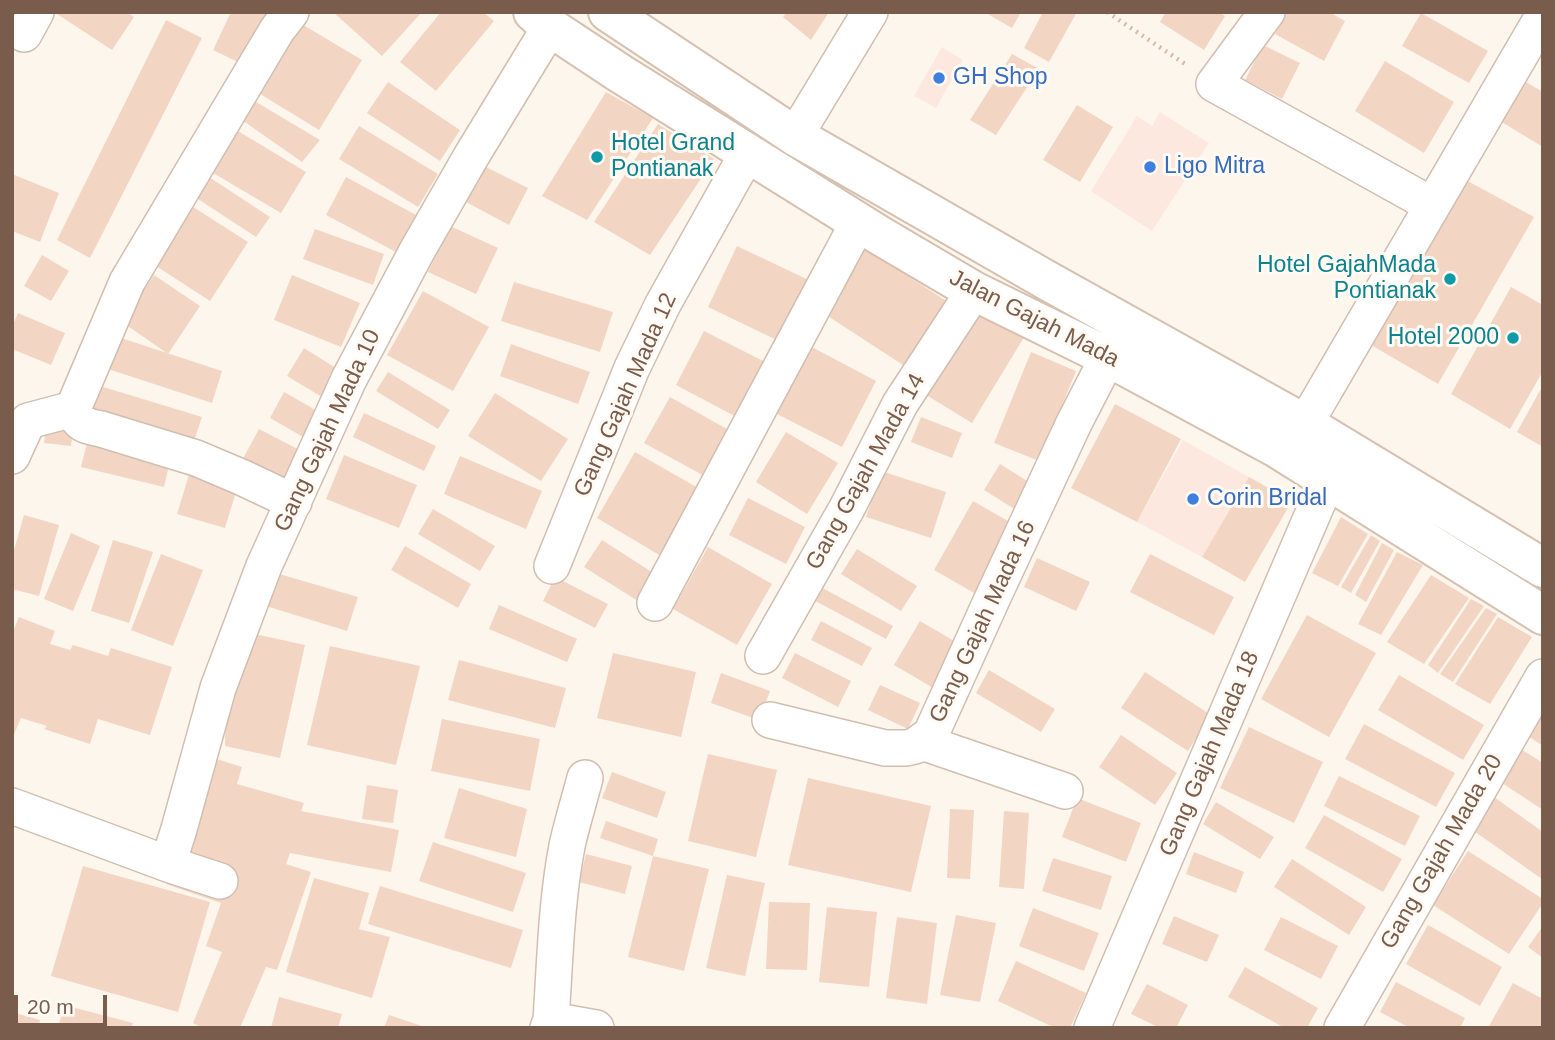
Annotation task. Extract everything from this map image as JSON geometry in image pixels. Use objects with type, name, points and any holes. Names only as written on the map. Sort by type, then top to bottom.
[{"type":"street","points":[[291,12],[277,30],[127,282],[73,409],[76,417],[85,426],[195,458],[294,502]]},
{"type":"street","name":"Jalan Gajah Mada","points":[[608,12],[795,136],[1305,424],[1543,568]]},
{"type":"street","points":[[795,136],[870,12]]},
{"type":"street","points":[[1267,12],[1214,84],[1432,205]]},
{"type":"street","points":[[1305,424],[1543,16]]},
{"type":"street","name":"Jalan Gajah Mada","points":[[542,20],[747,154],[974,291],[1108,357],[1275,447],[1543,615]]},
{"type":"street","name":"Gang Gajah Mada 10","points":[[168,864],[218,688],[264,566],[349,379],[472,155],[542,20]]},
{"type":"street","points":[[621,74],[644,36]]},
{"type":"street","name":"Gang Gajah Mada 12","points":[[552,566],[632,368],[657,315],[747,154]]},
{"type":"street","points":[[655,603],[859,222]]},
{"type":"street","name":"Gang Gajah Mada 14","points":[[763,656],[848,508],[900,404],[974,291]]},
{"type":"street","name":"Gang Gajah Mada 16","points":[[770,720],[885,748],[906,748],[922,742],[931,734],[1074,423],[1108,357]]},
{"type":"street","points":[[12,456],[28,421],[73,409]]},
{"type":"street","name":"Gang Gajah Mada 18","points":[[1092,1028],[1327,481]]},
{"type":"street","name":"Gang Gajah Mada 20","points":[[1342,1028],[1543,677]]},
{"type":"street","points":[[922,742],[1065,791]]},
{"type":"street","points":[[585,778],[563,874],[550,1024],[596,1028]]},
{"type":"street","points":[[12,806],[220,881]]},
{"type":"path","points":[[1107,12],[1214,84]]},
{"type":"shaded area","name":"GH Shop","points":[[942,47],[963,60],[936,108],[914,96]]},
{"type":"shaded area","name":"Ligo Mitra","points":[[1160,112],[1209,143],[1152,231],[1091,191],[1137,116],[1152,126]]},
{"type":"shaded area","name":"Corin Bridal","points":[[1183,440],[1249,477],[1202,557],[1137,522]]},
{"type":"building","points":[[54,12],[127,12],[134,17],[112,50]]},
{"type":"building","points":[[231,12],[271,12],[246,66],[213,50]]},
{"type":"building","points":[[333,12],[422,12],[382,56]]},
{"type":"building","points":[[441,12],[483,12],[494,21],[436,91],[400,62]]},
{"type":"building","points":[[787,12],[829,12],[811,40],[783,17]]},
{"type":"building","points":[[984,12],[1021,12],[1012,28]]},
{"type":"building","points":[[1043,12],[1077,12],[1049,62],[1024,48]]},
{"type":"building","points":[[1166,12],[1219,12],[1225,16],[1204,50],[1160,22]]},
{"type":"building","points":[[1287,12],[1329,12],[1345,21],[1324,61],[1275,34]]},
{"type":"building","points":[[1421,13],[1488,51],[1469,83],[1402,46]]},
{"type":"building","points":[[166,20],[202,38],[90,258],[57,240]]},
{"type":"building","points":[[295,20],[362,60],[319,130],[252,89]]},
{"type":"building","points":[[1263,45],[1300,63],[1282,99],[1245,80]]},
{"type":"building","points":[[1012,54],[1039,69],[996,135],[970,120]]},
{"type":"building","points":[[1385,61],[1454,102],[1424,153],[1355,111]]},
{"type":"building","points":[[1524,81],[1543,92],[1543,147],[1500,121]]},
{"type":"building","points":[[388,82],[460,130],[440,161],[367,113]]},
{"type":"building","name":"Hotel Grand Pontianak","points":[[606,92],[653,118],[587,220],[542,196]]},
{"type":"building","points":[[251,99],[320,140],[302,162],[242,120]]},
{"type":"building","points":[[1077,105],[1113,127],[1080,182],[1043,160]]},
{"type":"building","points":[[658,124],[714,159],[650,255],[594,222]]},
{"type":"building","points":[[359,126],[438,174],[418,207],[339,159]]},
{"type":"building","points":[[233,128],[306,172],[281,213],[208,170]]},
{"type":"building","points":[[484,166],[528,188],[509,225],[466,202]]},
{"type":"building","points":[[12,174],[59,193],[40,242],[12,231]]},
{"type":"building","points":[[209,177],[270,217],[256,237],[195,197]]},
{"type":"building","points":[[346,177],[416,215],[396,252],[326,215]]},
{"type":"building","name":"Hotel GajahMada Pontianak","points":[[1462,178],[1534,217],[1438,384],[1366,342]]},
{"type":"building","points":[[190,205],[248,242],[210,301],[153,264]]},
{"type":"building","points":[[450,226],[498,248],[476,294],[428,272]]},
{"type":"building","points":[[315,229],[384,254],[373,285],[303,259]]},
{"type":"building","points":[[858,244],[948,302],[906,367],[817,309]]},
{"type":"building","points":[[737,246],[815,283],[785,344],[708,307]]},
{"type":"building","points":[[42,255],[69,271],[51,301],[24,286]]},
{"type":"building","points":[[154,275],[200,306],[168,354],[122,322]]},
{"type":"building","points":[[292,275],[360,303],[341,347],[274,320]]},
{"type":"building","points":[[514,282],[613,312],[600,352],[501,321]]},
{"type":"building","name":"Hotel 2000","points":[[1511,287],[1543,305],[1543,371],[1510,429],[1451,394]]},
{"type":"building","points":[[423,291],[489,327],[453,391],[387,355]]},
{"type":"building","points":[[977,305],[1026,334],[972,423],[923,393]]},
{"type":"building","points":[[18,313],[65,333],[51,365],[12,349],[12,327]]},
{"type":"building","points":[[704,331],[773,366],[744,421],[676,385]]},
{"type":"building","points":[[118,337],[222,371],[212,403],[108,369]]},
{"type":"building","points":[[511,344],[590,372],[578,404],[500,376]]},
{"type":"building","points":[[808,345],[876,381],[842,447],[773,412]]},
{"type":"building","points":[[304,348],[339,370],[322,397],[287,376]]},
{"type":"building","points":[[1031,352],[1076,371],[1039,461],[994,443]]},
{"type":"building","points":[[388,372],[450,410],[438,429],[376,391]]},
{"type":"building","points":[[1543,385],[1543,447],[1517,432]]},
{"type":"building","points":[[100,386],[202,417],[194,441],[93,409]]},
{"type":"building","points":[[284,392],[319,412],[305,438],[270,418]]},
{"type":"building","points":[[495,393],[568,439],[541,481],[468,436]]},
{"type":"building","points":[[670,397],[734,433],[708,478],[644,443]]},
{"type":"building","points":[[1115,404],[1181,439],[1137,522],[1071,488]]},
{"type":"building","points":[[364,413],[436,446],[424,471],[353,437]]},
{"type":"building","points":[[921,417],[962,433],[952,458],[911,442]]},
{"type":"building","points":[[46,426],[73,429],[71,446],[44,443]]},
{"type":"building","points":[[259,429],[311,456],[292,493],[239,466]]},
{"type":"building","points":[[786,432],[838,463],[807,514],[756,482]]},
{"type":"building","points":[[88,438],[171,457],[164,487],[81,467]]},
{"type":"building","points":[[635,452],[700,489],[661,556],[597,518]]},
{"type":"building","points":[[344,455],[417,485],[399,528],[326,499]]},
{"type":"building","points":[[460,456],[542,491],[526,529],[444,494]]},
{"type":"building","points":[[1000,464],[1032,484],[1016,510],[984,490]]},
{"type":"building","points":[[191,468],[239,482],[225,528],[177,514]]},
{"type":"building","points":[[881,471],[946,492],[931,538],[866,517]]},
{"type":"building","points":[[1249,477],[1292,501],[1245,582],[1202,557]]},
{"type":"building","points":[[748,498],[805,527],[786,564],[729,535]]},
{"type":"building","points":[[973,501],[1015,525],[976,594],[934,570]]},
{"type":"building","points":[[433,509],[495,546],[480,571],[418,534]]},
{"type":"building","points":[[24,515],[59,525],[39,596],[12,589],[12,557]]},
{"type":"building","points":[[1341,517],[1368,534],[1338,586],[1312,573]]},
{"type":"building","points":[[71,533],[100,546],[73,611],[44,599]]},
{"type":"building","points":[[1371,535],[1380,541],[1351,593],[1341,587]]},
{"type":"building","points":[[113,540],[153,552],[129,623],[91,611]]},
{"type":"building","points":[[602,540],[658,576],[641,603],[584,567]]},
{"type":"building","points":[[1382,543],[1394,550],[1366,602],[1355,595]]},
{"type":"building","points":[[405,546],[471,584],[458,608],[391,570]]},
{"type":"building","points":[[708,547],[772,584],[737,645],[673,609]]},
{"type":"building","points":[[857,549],[917,586],[901,611],[841,574]]},
{"type":"building","points":[[1397,552],[1423,565],[1381,635],[1358,624]]},
{"type":"building","points":[[161,554],[203,570],[173,646],[131,630]]},
{"type":"building","points":[[1150,554],[1234,597],[1214,635],[1130,592]]},
{"type":"building","points":[[1037,558],[1090,582],[1076,611],[1024,587]]},
{"type":"building","points":[[269,571],[358,597],[347,631],[266,606]]},
{"type":"building","points":[[1431,575],[1469,598],[1424,664],[1387,642]]},
{"type":"building","points":[[555,577],[608,604],[595,628],[543,601]]},
{"type":"building","points":[[817,585],[893,626],[886,639],[810,598]]},
{"type":"building","points":[[1471,599],[1484,606],[1438,673],[1428,665]]},
{"type":"building","points":[[499,605],[577,639],[567,662],[489,629]]},
{"type":"building","points":[[1486,608],[1497,614],[1453,682],[1440,674]]},
{"type":"building","points":[[1307,615],[1376,653],[1329,737],[1261,699]]},
{"type":"building","points":[[19,617],[55,631],[50,644],[70,650],[73,645],[108,656],[111,648],[172,667],[150,735],[98,719],[90,744],[44,729],[47,726],[21,718],[12,739],[12,634]]},
{"type":"building","points":[[1498,617],[1532,637],[1490,704],[1455,684]]},
{"type":"building","points":[[821,621],[872,648],[862,666],[811,640]]},
{"type":"building","points":[[920,621],[961,645],[935,689],[894,665]]},
{"type":"building","points":[[250,633],[305,645],[280,758],[225,746],[226,694]]},
{"type":"building","points":[[330,646],[420,666],[396,765],[307,745]]},
{"type":"building","points":[[613,653],[696,672],[681,737],[597,718]]},
{"type":"building","points":[[795,653],[851,681],[838,707],[782,678]]},
{"type":"building","points":[[459,660],[566,688],[555,728],[448,700]]},
{"type":"building","points":[[989,670],[1055,709],[1041,732],[976,693]]},
{"type":"building","points":[[1145,672],[1211,715],[1188,751],[1121,708]]},
{"type":"building","points":[[721,673],[770,691],[759,720],[711,703]]},
{"type":"building","points":[[1399,675],[1484,725],[1463,760],[1378,710]]},
{"type":"building","points":[[880,685],[920,703],[908,729],[868,710]]},
{"type":"building","points":[[1543,700],[1543,746],[1522,732]]},
{"type":"building","points":[[442,719],[540,739],[530,791],[431,771]]},
{"type":"building","points":[[1364,724],[1455,773],[1436,807],[1345,759]]},
{"type":"building","points":[[1249,727],[1323,762],[1294,823],[1220,788]]},
{"type":"building","points":[[1121,735],[1177,773],[1155,805],[1099,767]]},
{"type":"building","points":[[1521,749],[1543,763],[1543,810],[1499,781]]},
{"type":"building","points":[[708,754],[777,770],[756,857],[688,841]]},
{"type":"building","points":[[204,755],[242,767],[237,784],[304,803],[301,811],[399,830],[391,872],[290,853],[286,864],[311,872],[277,970],[266,967],[240,1028],[203,1028],[193,1023],[222,952],[206,946],[221,903],[166,884]]},
{"type":"building","points":[[612,772],[666,792],[657,818],[602,798]]},
{"type":"building","points":[[1339,776],[1420,816],[1405,846],[1324,806]]},
{"type":"building","points":[[808,778],[931,806],[911,892],[788,865]]},
{"type":"building","points":[[367,785],[398,790],[393,823],[362,819]]},
{"type":"building","points":[[459,788],[527,809],[516,857],[444,838]]},
{"type":"building","points":[[1494,797],[1543,832],[1542,879],[1471,829]]},
{"type":"building","points":[[1077,798],[1141,823],[1126,862],[1062,837]]},
{"type":"building","points":[[1216,802],[1274,837],[1260,859],[1203,824]]},
{"type":"building","points":[[950,809],[974,810],[970,879],[947,878]]},
{"type":"building","points":[[1004,811],[1029,813],[1024,889],[999,887]]},
{"type":"building","points":[[1324,815],[1402,859],[1383,892],[1305,848]]},
{"type":"building","points":[[606,821],[658,839],[653,856],[600,838]]},
{"type":"building","points":[[433,842],[526,873],[513,912],[419,881]]},
{"type":"building","points":[[1468,851],[1543,899],[1543,903],[1509,954],[1433,905]]},
{"type":"building","points":[[1194,852],[1244,872],[1236,893],[1186,874]]},
{"type":"building","points":[[586,854],[632,866],[625,894],[579,882]]},
{"type":"building","points":[[653,856],[709,869],[684,971],[628,957]]},
{"type":"building","points":[[1053,858],[1112,876],[1101,910],[1042,891]]},
{"type":"building","points":[[1292,859],[1366,907],[1349,935],[1274,887]]},
{"type":"building","points":[[83,866],[210,902],[178,1012],[51,976]]},
{"type":"building","points":[[727,875],[765,883],[745,976],[706,968]]},
{"type":"building","points":[[314,878],[369,893],[359,929],[390,937],[372,998],[286,972]]},
{"type":"building","points":[[380,886],[523,930],[511,968],[368,924]]},
{"type":"building","points":[[769,902],[810,903],[807,970],[766,969]]},
{"type":"building","points":[[827,907],[877,912],[869,987],[819,982]]},
{"type":"building","points":[[1033,908],[1099,933],[1084,971],[1019,946]]},
{"type":"building","points":[[956,915],[996,923],[980,1002],[940,995]]},
{"type":"building","points":[[1174,916],[1219,935],[1207,962],[1162,944]]},
{"type":"building","points":[[897,917],[937,923],[927,1004],[886,998]]},
{"type":"building","points":[[1281,917],[1338,946],[1321,979],[1264,950]]},
{"type":"building","points":[[1428,925],[1502,967],[1480,1006],[1406,964]]},
{"type":"building","points":[[1543,926],[1543,958],[1528,947]]},
{"type":"building","points":[[1016,961],[1086,993],[1070,1028],[1055,1028],[998,1001]]},
{"type":"building","points":[[1245,967],[1318,1008],[1307,1028],[1285,1028],[1228,997]]},
{"type":"building","points":[[1396,982],[1465,1018],[1460,1028],[1410,1028],[1380,1012]]},
{"type":"building","points":[[1513,983],[1543,999],[1543,1028],[1488,1028]]},
{"type":"building","points":[[1147,984],[1188,1005],[1176,1028],[1160,1028],[1131,1014]]},
{"type":"building","points":[[279,997],[342,1014],[338,1028],[271,1028]]},
{"type":"building","points":[[64,1005],[133,1023],[131,1028],[58,1028]]},
{"type":"building","points":[[12,1012],[40,1020],[38,1028],[12,1028]]},
{"type":"building","points":[[389,1015],[425,1027],[384,1028]]},
{"type":"place","name":"GH Shop","points":[[939,78]]},
{"type":"place","name":"Hotel Grand Pontianak","points":[[597,157]]},
{"type":"place","name":"Ligo Mitra","points":[[1150,167]]},
{"type":"place","name":"Hotel GajahMada Pontianak","points":[[1450,279]]},
{"type":"place","name":"Hotel 2000","points":[[1513,338]]},
{"type":"place","name":"Corin Bridal","points":[[1193,499]]}]
